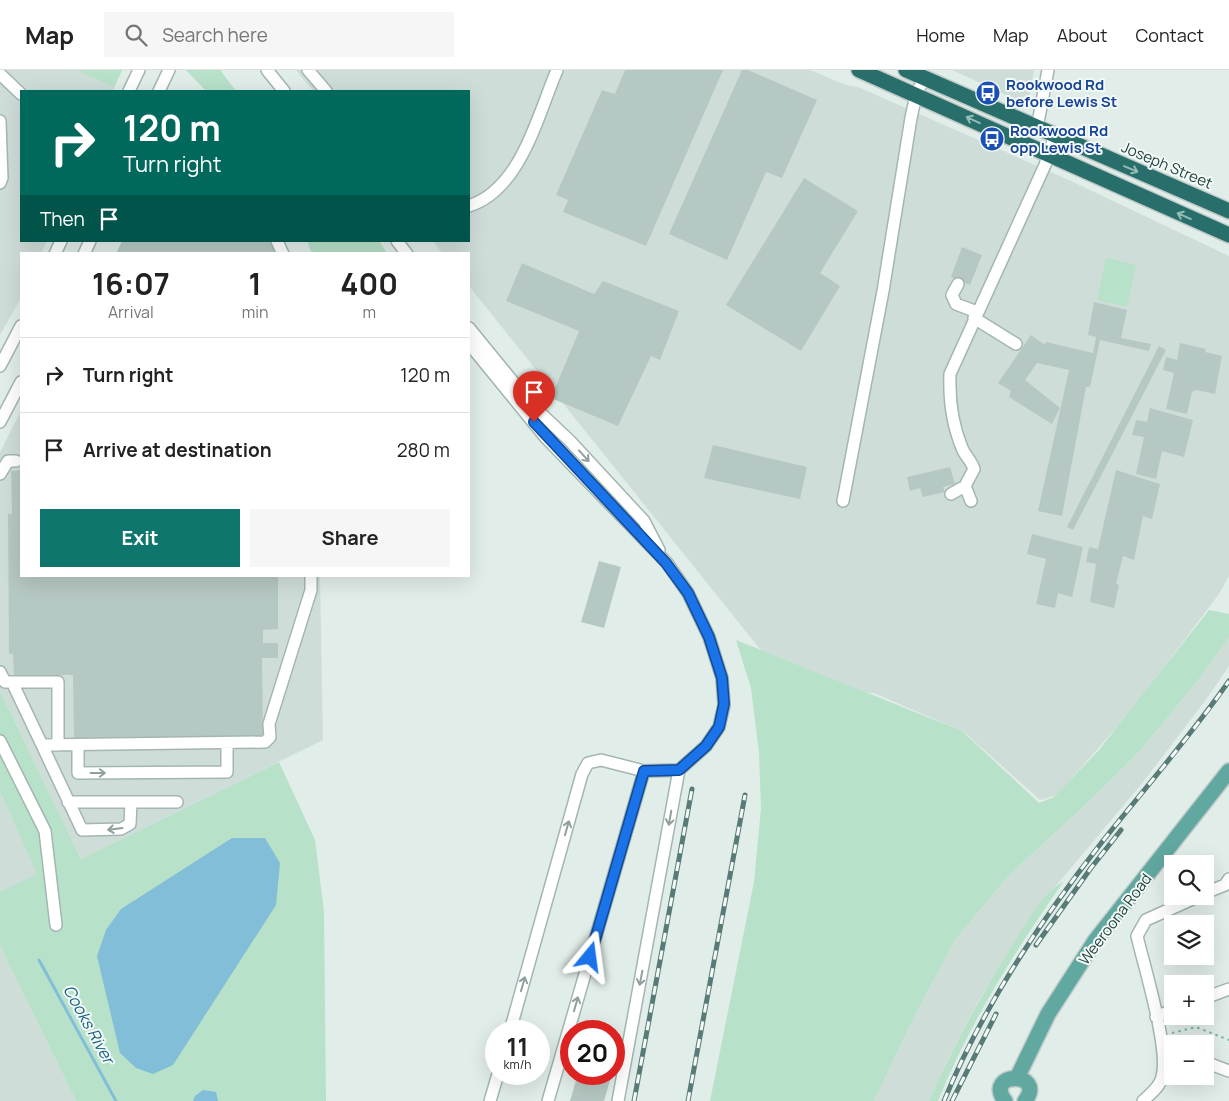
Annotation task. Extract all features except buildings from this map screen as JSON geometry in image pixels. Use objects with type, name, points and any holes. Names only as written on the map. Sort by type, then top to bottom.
[{"type":"highway","points":[[859,70],[1229,235]]},
{"type":"highway","name":"Joseph Street","points":[[906,70],[1229,211]]},
{"type":"main road","name":"Weeroona Road","points":[[1018,1078],[1048,1014],[1095,941],[1229,771]]},
{"type":"main road","points":[[1004,1101],[1001,1093],[1002,1086],[1007,1080],[1018,1078],[1026,1083],[1029,1093],[1028,1100]]},
{"type":"street","points":[[129,90],[139,70]]},
{"type":"street","points":[[160,90],[169,70]]},
{"type":"street","points":[[267,70],[283,90]]},
{"type":"street","points":[[308,70],[325,90]]},
{"type":"street","points":[[470,206],[492,196],[516,168],[557,70]]},
{"type":"street","points":[[1037,128],[1048,70]]},
{"type":"street","points":[[0,74],[20,93]]},
{"type":"street","points":[[842,500],[883,291],[916,95],[924,78]]},
{"type":"street","points":[[0,121],[2,178],[0,183]]},
{"type":"street","points":[[952,494],[965,486],[974,469],[971,459],[963,450],[949,401],[950,374],[1049,156],[1054,135]]},
{"type":"street","points":[[958,284],[952,295],[956,304],[976,315],[1016,344]]},
{"type":"street","points":[[0,366],[20,328]]},
{"type":"street","points":[[470,329],[481,335],[536,399],[550,421],[644,521],[666,563]]},
{"type":"street","points":[[470,341],[471,346],[546,438],[666,563],[688,593],[709,637],[722,678],[724,704],[719,727],[706,746],[679,770],[618,1101]]},
{"type":"street","points":[[0,422],[17,401],[20,387]]},
{"type":"street","points":[[0,474],[8,462],[20,458]]},
{"type":"street","points":[[965,486],[970,500]]},
{"type":"street","points":[[42,745],[268,741],[269,724],[311,590],[311,577]]},
{"type":"street","points":[[0,672],[4,682],[58,682],[58,745]]},
{"type":"street","points":[[12,682],[82,830],[121,829],[130,824],[131,802]]},
{"type":"street","points":[[0,741],[45,831],[56,925]]},
{"type":"street","points":[[78,745],[78,773],[227,772],[227,743]]},
{"type":"street","points":[[513,1020],[582,774],[588,763],[602,760],[644,771],[679,770]]},
{"type":"street","points":[[548,1101],[644,771]]},
{"type":"street","points":[[68,802],[177,802]]},
{"type":"street","points":[[1214,890],[1225,885],[1229,879]]},
{"type":"street","points":[[1164,1041],[1156,1017],[1137,936],[1146,920],[1179,905]]},
{"type":"street","points":[[1214,995],[1229,989]]},
{"type":"street","points":[[1156,1017],[1164,1014]]},
{"type":"street","points":[[1143,1101],[1160,1083],[1163,1075],[1164,1060]]},
{"type":"street","points":[[1214,1065],[1229,1071]]},
{"type":"street","points":[[490,1101],[495,1085]]},
{"type":"path","points":[[1168,1035],[1196,1027],[1229,1040]]},
{"type":"shaded area","points":[[0,70],[122,70],[113,90],[20,90],[20,242],[47,242],[42,252],[20,252],[20,300],[0,335]]},
{"type":"shaded area","points":[[296,70],[810,70],[846,85],[858,87],[1071,181],[1229,256],[1229,576],[1219,594],[1131,711],[1057,795],[1040,800],[964,732],[874,693],[792,689],[470,287],[470,252],[441,252],[434,242],[470,242],[470,90],[312,90]]},
{"type":"shaded area","points":[[952,70],[1034,70],[1028,105]]},
{"type":"shaded area","points":[[20,413],[20,577],[320,577],[323,740],[81,859],[0,691],[0,452]]},
{"type":"shaded area","points":[[1229,637],[1229,666],[1205,701],[1143,782],[1030,917],[978,1002],[948,1059],[929,1101],[874,1101],[915,1015],[955,940],[1011,873],[1081,809],[1139,752],[1199,679]]},
{"type":"shaded area","points":[[0,791],[38,875],[0,892]]},
{"type":"shaded area","points":[[0,946],[76,1101],[0,1101]]},
{"type":"green space","points":[[76,70],[122,70],[114,87]]},
{"type":"green space","points":[[186,70],[220,70],[235,90],[205,90]]},
{"type":"green space","points":[[307,242],[380,242],[387,252],[311,252]]},
{"type":"green space","points":[[1106,258],[1136,265],[1127,307],[1097,300]]},
{"type":"green space","points":[[1209,610],[1229,614],[1229,637],[1199,679],[1139,752],[1081,809],[1011,873],[955,940],[915,1015],[874,1101],[710,1101],[754,882],[761,808],[759,752],[751,688],[736,640],[962,731],[1039,803],[1054,797],[1099,750]]},
{"type":"green space","points":[[0,691],[81,859],[279,762],[315,840],[324,912],[326,1101],[76,1101],[0,946],[0,892],[37,874],[0,791]]},
{"type":"green space","points":[[1064,881],[1028,934],[979,1015],[938,1101],[929,1101],[967,1024],[1027,921],[1047,895]]},
{"type":"water","points":[[232,838],[265,838],[280,863],[276,905],[173,1065],[153,1074],[136,1068],[120,1053],[97,956],[106,930],[121,909]]},
{"type":"water","points":[[203,1090],[216,1092],[218,1101],[193,1101],[195,1096]]},
{"type":"waterway","name":"Cooks River","points":[[39,960],[116,1101]]},
{"type":"railway","points":[[944,1101],[959,1066],[994,999],[1056,903],[1229,681]]},
{"type":"railway","points":[[634,1101],[692,789]]},
{"type":"railway","points":[[688,1101],[745,795]]},
{"type":"railway","points":[[1036,945],[1091,868],[1121,830]]},
{"type":"railway","points":[[952,1101],[996,1014]]},
{"type":"place","name":"Rookwood Rd before Lewis St","points":[[988,93]]},
{"type":"place","name":"Rookwood Rd opp Lewis St","points":[[992,139]]},
{"type":"route","points":[[534,422],[546,438],[666,563],[688,593],[709,637],[722,678],[724,704],[719,727],[706,746],[679,770],[644,771],[590,957]]}]
